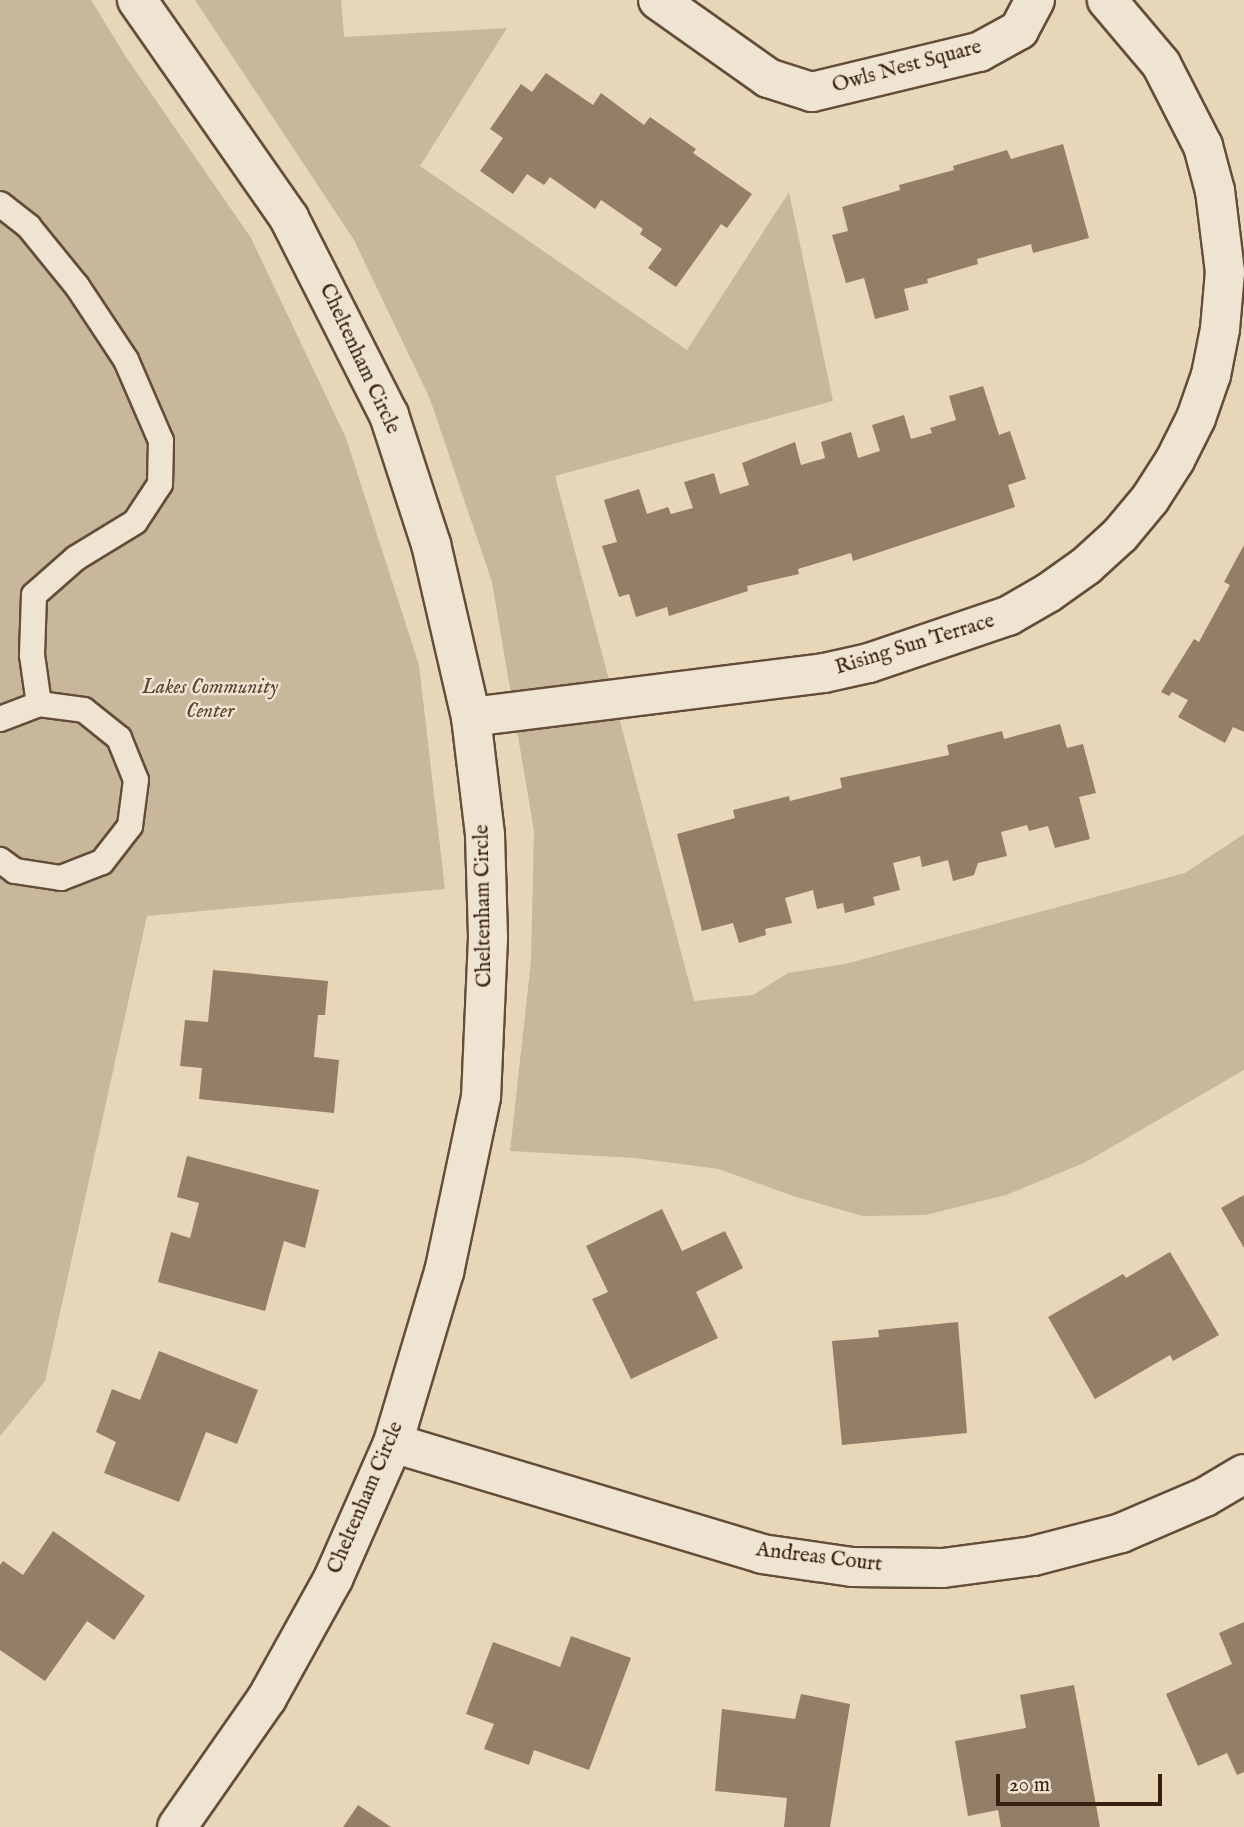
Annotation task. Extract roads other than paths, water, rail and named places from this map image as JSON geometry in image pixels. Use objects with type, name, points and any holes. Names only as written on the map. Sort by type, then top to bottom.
[{"type":"street","name":"Cheltenham Circle","points":[[137,0],[289,218],[389,415],[431,544],[471,717],[485,835],[488,938],[481,1097],[444,1272],[393,1443],[333,1579],[267,1698],[177,1827]]},
{"type":"street","name":"Owls Nest Square","points":[[659,0],[768,78],[812,92],[979,52],[1019,30],[1035,0]]},
{"type":"street","name":"Rising Sun Terrace","points":[[471,717],[824,673],[869,663],[1007,616],[1058,586],[1120,534],[1150,499],[1175,460],[1196,418],[1211,375],[1220,329],[1225,272],[1215,191],[1203,146],[1161,64],[1107,0]]},
{"type":"street","name":"Andreas Court","points":[[393,1443],[762,1554],[852,1567],[943,1568],[1033,1556],[1121,1533],[1205,1497],[1244,1474]]},
{"type":"lane","points":[[0,204],[29,227],[77,286],[126,359],[161,441],[160,484],[135,522],[76,558],[34,595],[32,655],[39,704]]},
{"type":"lane","points":[[0,719],[39,704],[84,710],[119,738],[136,780],[130,826],[102,862],[61,878],[15,872],[0,860]]},
{"type":"park label","name":"Lakes Community Center","points":[[210,700]]}]
